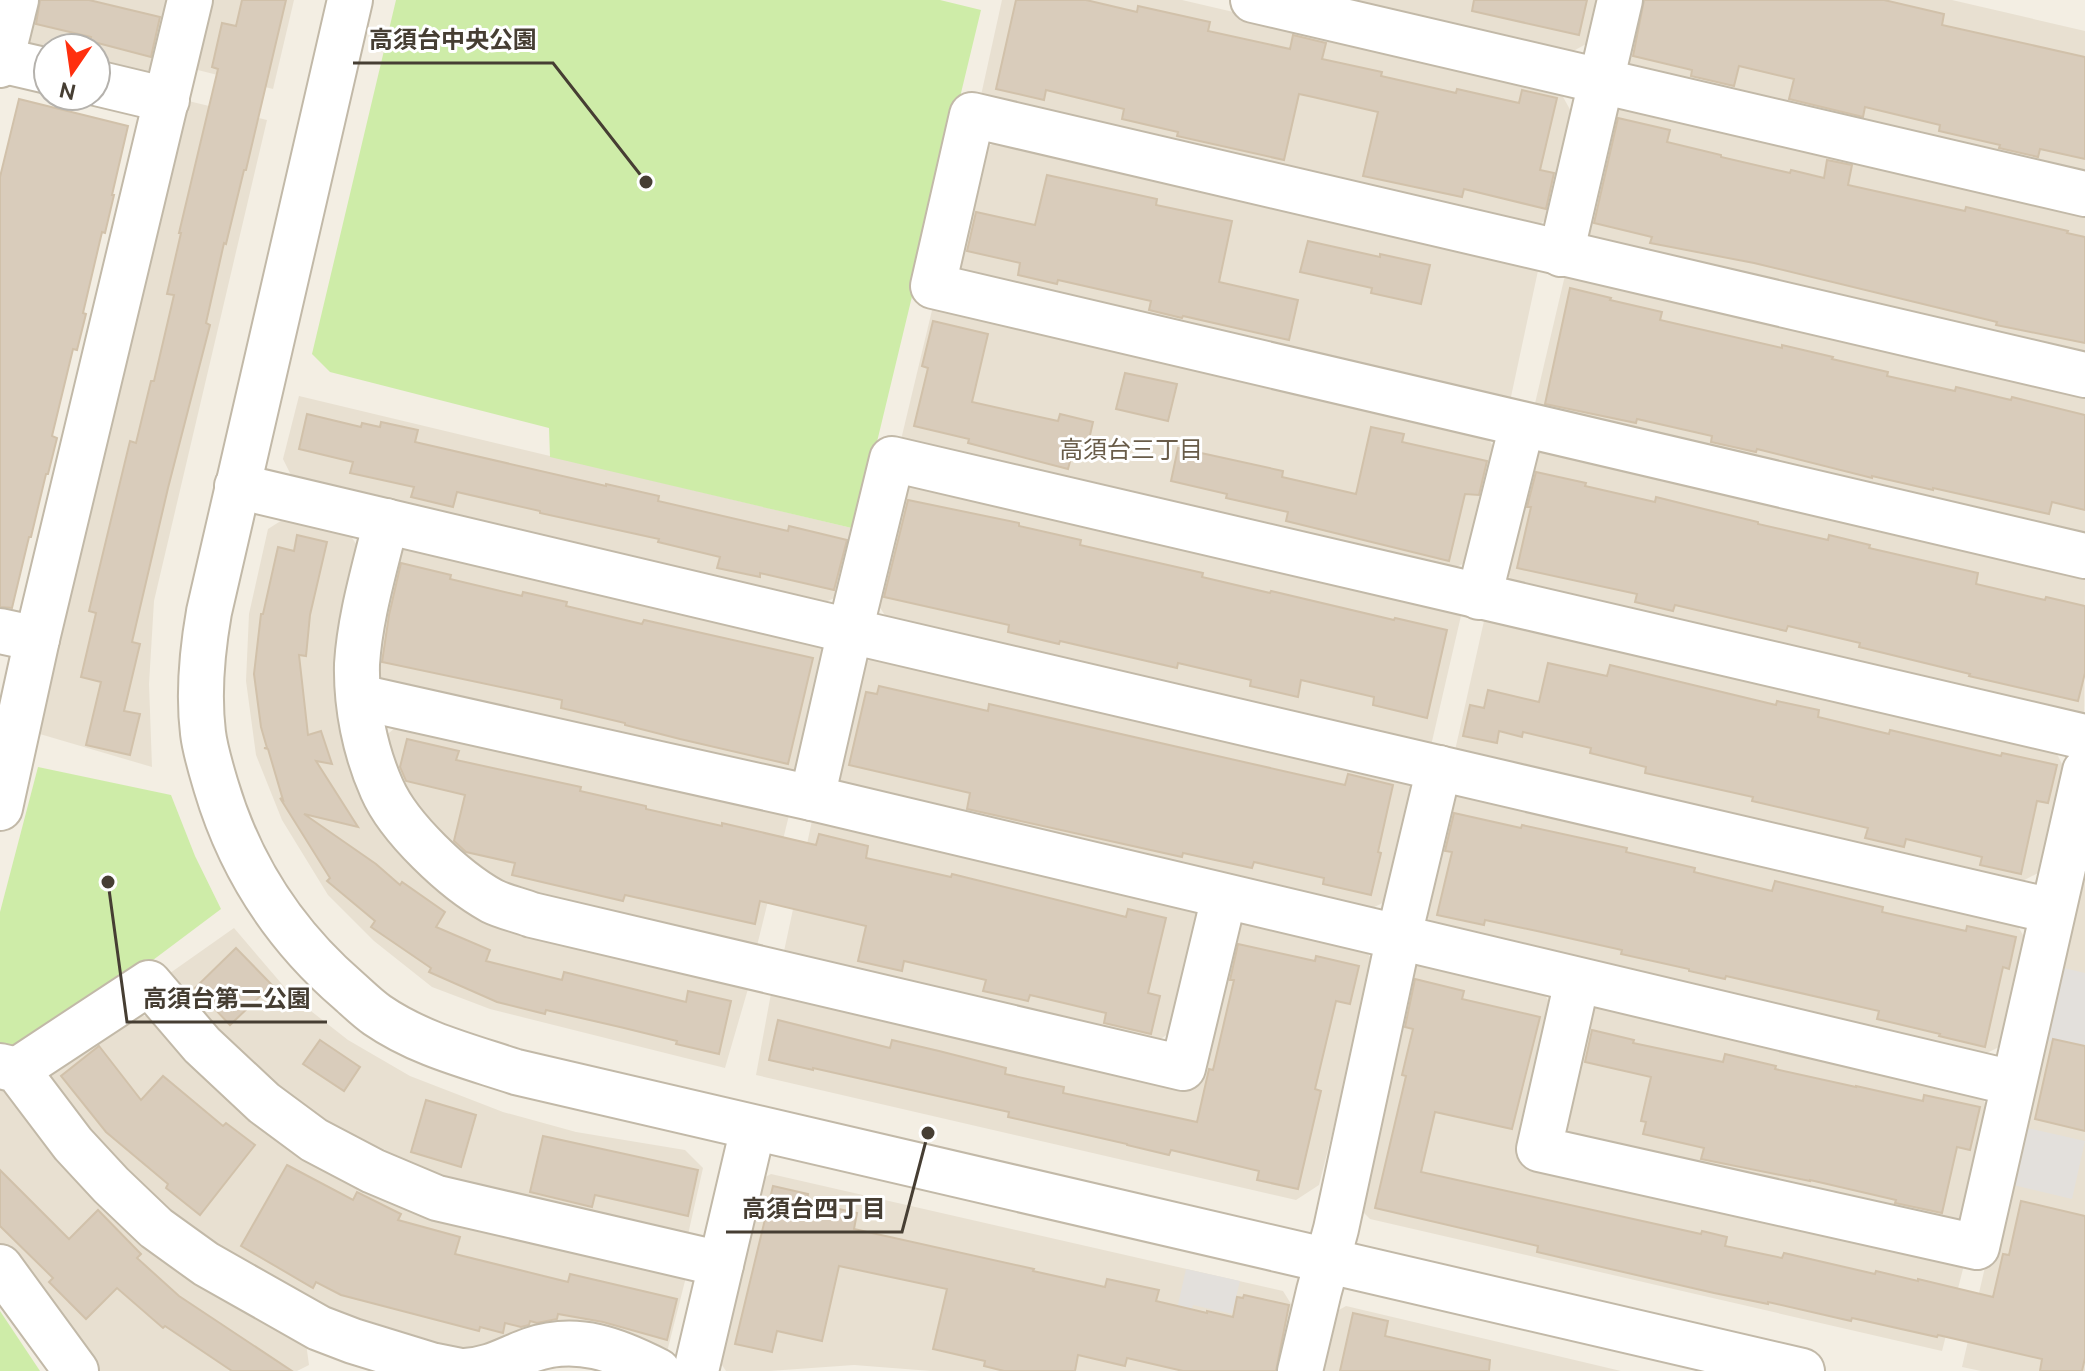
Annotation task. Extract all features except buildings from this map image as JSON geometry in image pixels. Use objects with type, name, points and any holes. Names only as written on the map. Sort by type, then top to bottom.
[{"type":"street","points":[[16,0],[0,62],[32,68]]},
{"type":"street","points":[[0,808],[18,635],[167,100],[190,0]]},
{"type":"street","points":[[350,0],[237,486],[202,649],[200,695],[203,736],[225,817],[243,859],[271,906],[332,977],[376,1014],[427,1043],[516,1072],[1802,1371]]},
{"type":"street","points":[[1253,0],[2085,194]]},
{"type":"street","points":[[1561,254],[1620,0]]},
{"type":"street","points":[[112,87],[167,100]]},
{"type":"street","points":[[2085,375],[972,115],[933,286],[2085,556]]},
{"type":"street","points":[[1479,597],[1522,425]]},
{"type":"street","points":[[812,798],[892,459],[2085,737]]},
{"type":"street","points":[[237,486],[2052,911]]},
{"type":"street","points":[[386,521],[359,638],[359,697],[369,755],[383,791],[404,823],[429,852],[493,902],[532,915],[1183,1068],[1224,897]]},
{"type":"street","points":[[359,697],[812,798],[2013,1083]]},
{"type":"street","points":[[1300,1371],[1336,1229],[1399,936],[1439,768]]},
{"type":"street","points":[[1577,981],[1539,1149],[1977,1247],[2085,771]]},
{"type":"street","points":[[658,1371],[611,1350],[574,1343],[530,1350],[483,1370],[463,1371],[345,1356],[319,1328],[206,1264],[156,1228],[73,1144],[9,1068],[149,983],[202,1045],[264,1103],[314,1140],[373,1171],[437,1198],[721,1264]]},
{"type":"street","points":[[696,1371],[753,1128]]},
{"type":"street","points":[[0,1267],[76,1371]]},
{"type":"shaded area","points":[[27,0],[175,0],[161,62],[136,79],[112,73],[112,32],[32,32],[32,51],[21,29]]},
{"type":"shaded area","points":[[202,0],[294,0],[273,89],[186,67]]},
{"type":"shaded area","points":[[1002,0],[1182,0],[1558,88],[1572,113],[1548,219],[1529,230],[980,100]]},
{"type":"shaded area","points":[[1318,0],[1599,0],[1590,42],[1562,57]]},
{"type":"shaded area","points":[[1630,0],[1952,0],[2085,31],[2085,182],[1630,75],[1618,54]]},
{"type":"shaded area","points":[[180,99],[267,120],[154,601],[149,684],[152,767],[33,732]]},
{"type":"shaded area","points":[[1623,104],[2085,212],[2085,360],[1599,251],[1580,224],[1604,119]]},
{"type":"shaded area","points":[[1000,140],[1539,266],[1509,406],[965,280],[952,257],[978,152]]},
{"type":"shaded area","points":[[1566,271],[2085,389],[2085,539],[1533,412]]},
{"type":"shaded area","points":[[934,302],[1482,430],[1497,452],[1473,559],[1444,573],[900,444]]},
{"type":"shaded area","points":[[299,396],[856,529],[840,596],[820,604],[295,483],[283,459]]},
{"type":"shaded area","points":[[1546,448],[2085,573],[2084,720],[1515,587],[1501,563],[1525,459]]},
{"type":"shaded area","points":[[918,480],[1463,607],[1430,750],[888,620],[875,600],[899,494]]},
{"type":"shaded area","points":[[287,517],[347,530],[360,550],[337,657],[417,865],[750,982],[725,1068],[490,1009],[432,987],[374,941],[328,895],[282,820],[256,755],[246,681],[249,614],[268,529]]},
{"type":"shaded area","points":[[412,543],[817,638],[829,660],[805,765],[779,777],[395,688],[372,674],[390,556]]},
{"type":"shaded area","points":[[1486,612],[2052,744],[2065,770],[2040,872],[2013,886],[1454,755]]},
{"type":"shaded area","points":[[879,653],[1405,772],[1417,797],[1393,898],[1364,912],[845,793],[833,771],[859,667]]},
{"type":"shaded area","points":[[401,723],[790,811],[756,950],[523,897],[434,839],[378,742]]},
{"type":"shaded area","points":[[1465,789],[2010,913],[2026,940],[2003,1045],[1979,1057],[1435,928],[1420,907],[1446,800]]},
{"type":"shaded area","points":[[813,816],[1192,903],[1201,917],[1171,1032],[1153,1044],[783,956]]},
{"type":"shaded area","points":[[2085,833],[2085,1371],[1981,1371],[1962,1367]]},
{"type":"shaded area","points":[[1251,918],[1360,943],[1375,964],[1319,1185],[1296,1200],[756,1075],[772,988],[1192,1085],[1228,934]]},
{"type":"shaded area","points":[[234,928],[293,997],[348,1040],[410,1076],[503,1112],[576,1132],[685,1150],[703,1168],[687,1239],[415,1176],[328,1131],[228,1053],[163,978]]},
{"type":"shaded area","points":[[1424,959],[1541,989],[1555,1011],[1521,1162],[1964,1265],[1942,1351],[1370,1219],[1353,1202],[1405,971]]},
{"type":"shaded area","points":[[2060,967],[2085,973],[2085,1049],[2038,1038]]},
{"type":"shaded area","points":[[1606,1000],[1974,1085],[1987,1106],[1961,1219],[1939,1231],[1571,1143],[1557,1122],[1582,1014]]},
{"type":"shaded area","points":[[128,1013],[152,1017],[256,1122],[687,1273],[667,1352],[612,1328],[564,1324],[477,1351],[434,1349],[323,1308],[225,1256],[145,1196],[46,1090],[52,1065]]},
{"type":"shaded area","points":[[0,1085],[101,1195],[305,1336],[309,1365],[297,1371],[92,1371],[0,1251]]},
{"type":"shaded area","points":[[2019,1126],[2085,1141],[2072,1199],[2009,1184]]},
{"type":"shaded area","points":[[771,1174],[1283,1291],[1298,1315],[1286,1371],[931,1371],[854,1365],[726,1371],[713,1352],[752,1184]]},
{"type":"shaded area","points":[[1186,1269],[1240,1281],[1232,1314],[1193,1305],[1191,1312],[1177,1309]]},
{"type":"shaded area","points":[[1346,1306],[1621,1371],[1311,1371],[1323,1319]]},
{"type":"green space","points":[[396,0],[940,0],[981,10],[856,529],[550,457],[549,428],[330,372],[312,354]]},
{"type":"green space","points":[[38,767],[171,795],[195,856],[221,909],[153,960],[19,1043],[3,1047],[0,1046],[0,912]]},
{"type":"green space","points":[[0,1311],[40,1371],[0,1371]]},
{"type":"place","name":"高須台中央公園","points":[[646,182]]},
{"type":"place","name":"高須台第二公園","points":[[108,882]]},
{"type":"place","name":"高須台四丁目","points":[[928,1133]]},
{"type":"district","name":"高須台三丁目","points":[[1131,450]]}]
